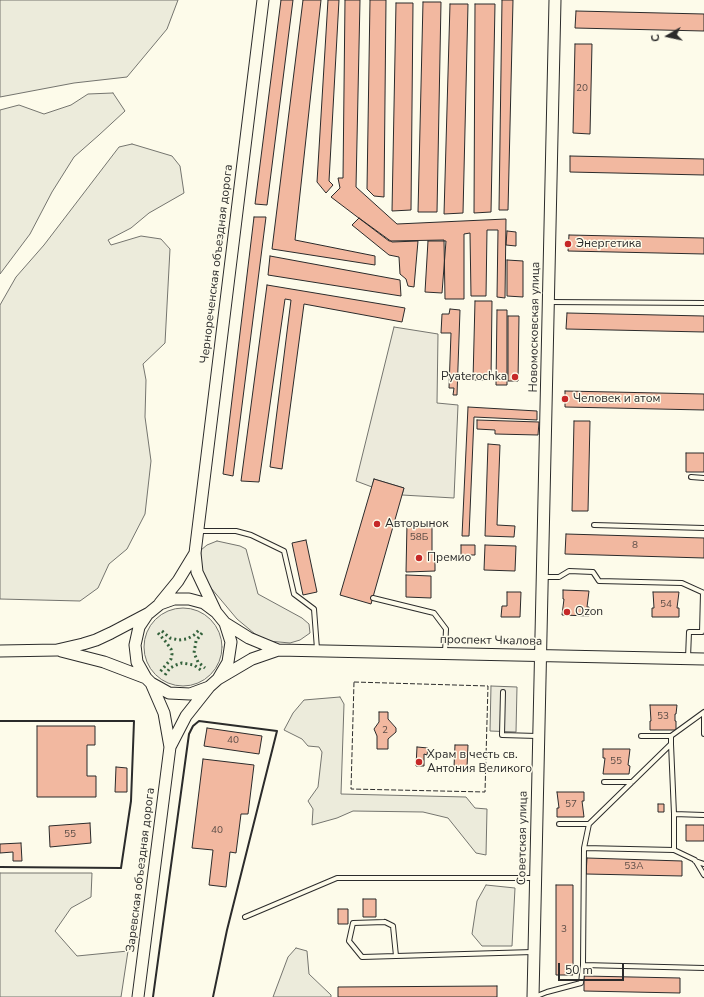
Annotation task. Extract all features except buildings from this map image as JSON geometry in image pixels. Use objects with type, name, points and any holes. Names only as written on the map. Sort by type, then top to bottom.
[{"type":"main road","name":"Чернореченская объездная дорога","points":[[195,553],[263,0]]},
{"type":"main road","name":"Новомосковская улица","points":[[539,655],[555,0]]},
{"type":"main road","points":[[0,651],[57,650],[96,640],[149,613],[160,604],[178,581],[195,553]]},
{"type":"main road","points":[[195,553],[197,572],[216,612]]},
{"type":"main road","points":[[160,604],[174,599],[189,599],[204,603],[216,612],[225,623],[249,638],[278,650]]},
{"type":"main road","points":[[149,613],[139,627],[135,645],[137,662],[149,680],[164,713],[170,747]]},
{"type":"main road","points":[[218,679],[228,662],[231,642],[225,623]]},
{"type":"main road","points":[[57,650],[104,662],[149,680],[169,693],[190,694],[209,687]]},
{"type":"main road","points":[[170,747],[186,716],[209,687],[218,679],[252,659],[278,650]]},
{"type":"main road","name":"проспект Чкалова","points":[[278,650],[704,659]]},
{"type":"main road","name":"Советская улица","points":[[534,997],[539,655]]},
{"type":"main road","name":"Заревская объездная дорога","points":[[138,997],[170,747]]},
{"type":"lane","points":[[548,302],[704,303]]},
{"type":"lane","points":[[691,477],[704,478]]},
{"type":"lane","points":[[594,525],[704,528]]},
{"type":"lane","points":[[197,532],[236,532],[251,535],[284,551],[294,594],[314,609],[318,650]]},
{"type":"lane","points":[[541,577],[559,577],[569,571],[593,572],[599,581],[682,583],[703,593],[702,632],[689,632],[688,659]]},
{"type":"lane","points":[[373,598],[434,613],[446,629],[445,653]]},
{"type":"lane","points":[[503,692],[502,735],[538,736]]},
{"type":"lane","points":[[641,736],[671,736],[704,712]]},
{"type":"lane","points":[[704,716],[704,734]]},
{"type":"lane","points":[[671,736],[674,850]]},
{"type":"lane","points":[[534,997],[581,983],[583,964],[584,848],[589,824],[671,744]]},
{"type":"lane","points":[[604,782],[632,782]]},
{"type":"lane","points":[[674,814],[704,815]]},
{"type":"lane","points":[[559,824],[589,824]]},
{"type":"lane","points":[[584,848],[674,850],[704,864]]},
{"type":"lane","points":[[695,860],[704,875]]},
{"type":"lane","points":[[245,917],[337,878],[535,878]]},
{"type":"lane","points":[[396,956],[393,926],[385,922],[353,923],[349,941],[362,957],[534,952]]},
{"type":"lane","points":[[583,964],[704,968]]},
{"type":"shaded area","points":[[0,0],[178,0],[167,29],[127,77],[74,83],[0,97]]},
{"type":"shaded area","points":[[113,93],[125,111],[74,157],[52,192],[30,234],[0,274],[0,110],[19,105],[44,114],[71,105],[88,94]]},
{"type":"shaded area","points":[[132,144],[172,156],[180,166],[184,193],[149,213],[131,228],[108,240],[111,245],[141,236],[161,239],[170,249],[165,343],[143,364],[146,380],[145,417],[151,461],[145,514],[127,549],[109,564],[98,588],[80,601],[0,599],[0,305],[16,277],[44,245],[119,147]]},
{"type":"shaded area","points":[[394,327],[438,334],[437,403],[458,405],[454,498],[402,495],[404,488],[374,479],[372,487],[356,481]]},
{"type":"shaded area","points":[[217,541],[240,546],[246,549],[258,594],[302,618],[309,624],[310,633],[300,640],[290,643],[268,641],[255,634],[237,619],[211,588],[200,570],[201,550],[207,545]]},
{"type":"shaded area","points":[[183,608],[198,611],[210,620],[219,632],[222,647],[219,662],[210,674],[198,683],[183,686],[168,683],[156,674],[147,662],[144,647],[147,632],[156,620],[168,611]]},
{"type":"shaded area","points":[[491,686],[517,687],[516,732],[490,731]]},
{"type":"shaded area","points":[[340,697],[344,704],[341,794],[466,797],[475,808],[487,809],[486,855],[476,853],[448,818],[423,812],[353,811],[337,818],[312,825],[313,809],[308,801],[318,787],[322,752],[319,747],[308,746],[302,739],[284,730],[293,713],[304,700]]},
{"type":"shaded area","points":[[0,873],[92,873],[91,897],[71,908],[55,931],[77,956],[128,951],[121,997],[0,997]]},
{"type":"shaded area","points":[[486,885],[515,888],[512,946],[482,946],[472,934],[477,901]]},
{"type":"shaded area","points":[[296,948],[307,951],[309,974],[331,995],[331,997],[273,997],[288,957]]},
{"type":"hedge","points":[[162,631],[170,638],[179,640],[187,639],[199,630]]},
{"type":"hedge","points":[[158,633],[171,649],[172,654],[171,659],[160,672]]},
{"type":"hedge","points":[[202,633],[196,641],[194,653],[198,662],[205,668]]},
{"type":"hedge","points":[[165,675],[170,668],[182,663],[194,665],[202,671]]},
{"type":"fence","points":[[354,682],[488,686],[485,792],[351,789],[354,682]]},
{"type":"wall","points":[[0,721],[134,721],[131,801],[121,868],[0,867]]},
{"type":"wall","points":[[153,997],[189,734],[193,726],[199,721],[277,731],[227,930],[213,997]]},
{"type":"place","name":"Энергетика","points":[[568,244]]},
{"type":"place","name":"Pyaterochka","points":[[515,377]]},
{"type":"place","name":"Человек и атом","points":[[565,399]]},
{"type":"place","name":"Авторынок","points":[[377,524]]},
{"type":"place","name":"Премио","points":[[419,558]]},
{"type":"place","name":"Ozon","points":[[567,612]]},
{"type":"place","name":"Храм в честь св. Антония Великого","points":[[419,762]]}]
